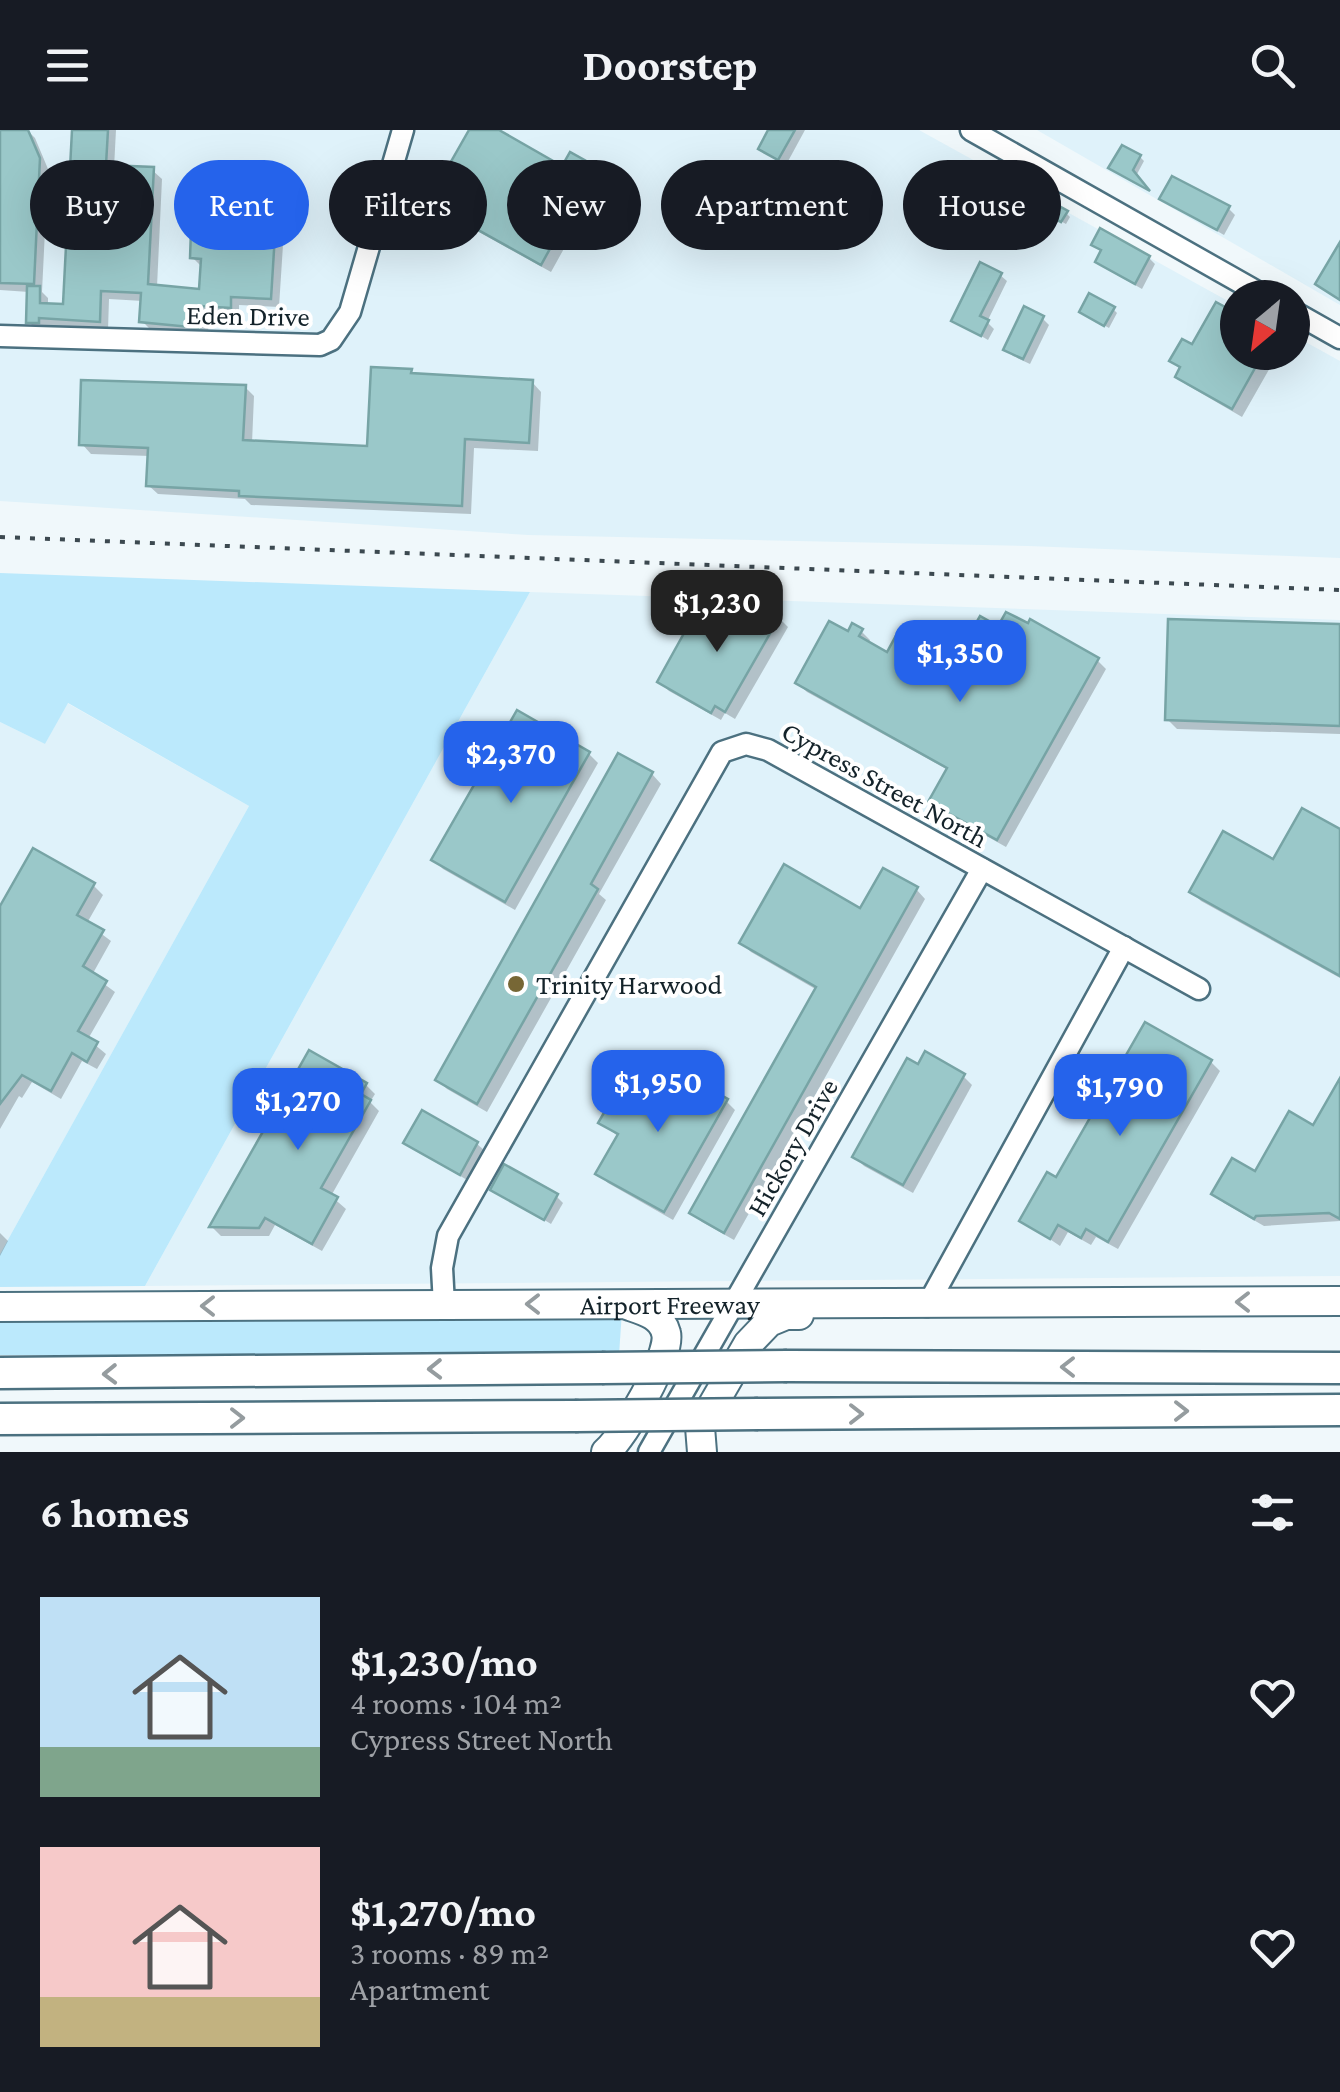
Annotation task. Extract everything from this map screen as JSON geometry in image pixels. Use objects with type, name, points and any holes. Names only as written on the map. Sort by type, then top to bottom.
[{"type":"highway","points":[[0,1373],[787,1366],[1340,1368]]},
{"type":"highway","points":[[0,1418],[1340,1410]]},
{"type":"main road","name":"Airport Freeway","points":[[0,1307],[1340,1302]]},
{"type":"main road","points":[[702,1452],[700,1427],[748,1344],[769,1322],[786,1315],[842,1314],[857,1303]]},
{"type":"main road","points":[[606,1452],[631,1417],[665,1353],[667,1341],[666,1330],[650,1312],[623,1304]]},
{"type":"street","name":"Eden Drive","points":[[0,336],[320,345],[331,340],[350,312],[402,130]]},
{"type":"street","points":[[971,130],[1236,280]]},
{"type":"street","points":[[1310,321],[1340,338]]},
{"type":"street","name":"Cypress Street North","points":[[444,1305],[442,1268],[448,1236],[722,752],[756,745],[1199,989]]},
{"type":"street","name":"Hickory Drive","points":[[649,1452],[982,868]]},
{"type":"street","points":[[927,1306],[1124,948]]},
{"type":"shaded area","points":[[0,130],[919,130],[973,160],[903,160],[903,250],[1061,250],[1061,209],[1220,297],[1220,370],[1310,370],[1310,344],[1340,361],[1340,558],[1028,546],[528,535],[0,501]]},
{"type":"shaded area","points":[[1037,130],[1340,130],[1340,305],[1310,288],[1310,280],[1297,280]]},
{"type":"shaded area","points":[[0,573],[530,592],[145,1286],[0,1287],[0,1254],[249,806],[68,703],[45,744],[0,722]]},
{"type":"shaded area","points":[[530,592],[1340,620],[1340,1276],[145,1286]]},
{"type":"shaded area","points":[[67,703],[249,806],[0,1254],[0,722],[45,744]]},
{"type":"shaded area","points":[[622,1311],[619,1355],[0,1355],[0,1315]]},
{"type":"building","points":[[0,130],[28,130],[40,158],[30,160],[34,284],[0,283]]},
{"type":"building","points":[[72,130],[108,130],[106,160],[70,160]]},
{"type":"building","points":[[469,130],[499,130],[552,160],[507,160],[507,246],[487,235],[487,160],[452,160]]},
{"type":"building","points":[[768,130],[795,130],[778,160],[758,149]]},
{"type":"building","points":[[1122,145],[1141,155],[1133,170],[1150,191],[1108,168]]},
{"type":"building","points":[[570,152],[584,160],[565,160]]},
{"type":"building","points":[[1172,176],[1230,206],[1217,230],[1159,199]]},
{"type":"building","points":[[1100,228],[1150,256],[1135,284],[1095,262],[1101,250],[1091,245]]},
{"type":"building","points":[[1340,242],[1340,300],[1315,284]]},
{"type":"building","points":[[66,250],[150,250],[148,284],[199,289],[201,259],[190,258],[190,250],[274,250],[271,299],[231,297],[231,308],[201,306],[200,328],[139,322],[141,293],[101,291],[100,322],[39,318],[39,323],[26,323],[27,286],[40,286],[40,303],[63,304]]},
{"type":"building","points":[[514,250],[549,250],[541,265]]},
{"type":"building","points":[[980,262],[1002,273],[980,316],[989,320],[981,336],[951,321]]},
{"type":"building","points":[[1089,293],[1115,307],[1104,326],[1079,312]]},
{"type":"building","points":[[1216,302],[1220,304],[1220,370],[1254,370],[1232,409],[1175,377],[1180,367],[1169,361],[1182,339],[1192,344]]},
{"type":"building","points":[[1024,306],[1044,316],[1023,359],[1003,350]]},
{"type":"building","points":[[371,367],[533,380],[529,443],[465,439],[462,506],[239,496],[239,491],[146,486],[148,448],[79,445],[81,380],[246,385],[243,440],[367,446]]},
{"type":"building","points":[[698,608],[772,611],[780,616],[725,712],[715,706],[711,713],[657,682]]},
{"type":"building","points":[[1006,612],[1028,623],[1030,619],[1099,658],[997,840],[928,802],[947,768],[795,683],[829,621],[848,631],[852,623],[863,629],[859,636],[887,652],[899,630],[955,661],[980,616],[998,626]]},
{"type":"building","points":[[1168,619],[1340,624],[1340,726],[1165,720]]},
{"type":"building","points":[[517,710],[590,752],[505,902],[431,860]]},
{"type":"building","name":"Trinity Harwood","points":[[618,753],[653,772],[591,884],[598,889],[477,1104],[435,1080]]},
{"type":"building","points":[[1302,808],[1340,829],[1340,976],[1189,892],[1223,831],[1273,859]]},
{"type":"building","points":[[33,848],[95,883],[77,915],[104,930],[83,966],[107,981],[78,1031],[98,1042],[87,1062],[72,1053],[51,1091],[22,1075],[0,1104],[0,906]]},
{"type":"building","points":[[784,864],[860,908],[883,868],[918,887],[724,1233],[689,1213],[816,987],[739,943]]},
{"type":"building","points":[[1145,1022],[1212,1060],[1108,1242],[1086,1229],[1081,1238],[1058,1225],[1050,1239],[1019,1221],[1047,1172],[1056,1177]]},
{"type":"building","points":[[309,1050],[367,1083],[361,1094],[371,1100],[321,1188],[338,1197],[312,1244],[265,1218],[259,1228],[209,1227]]},
{"type":"building","points":[[925,1051],[965,1074],[903,1185],[852,1157],[907,1058],[918,1064]]},
{"type":"building","points":[[659,1061],[728,1099],[664,1212],[595,1174],[618,1134],[598,1123],[616,1092],[635,1103]]},
{"type":"building","points":[[1340,1078],[1340,1219],[1329,1213],[1254,1219],[1211,1194],[1232,1158],[1255,1171],[1289,1111],[1313,1125]]},
{"type":"building","points":[[422,1110],[478,1142],[460,1175],[403,1143]]},
{"type":"building","points":[[504,1164],[558,1194],[544,1220],[490,1190]]},
{"type":"railway","points":[[0,537],[1340,590]]},
{"type":"place","name":"Trinity Harwood","points":[[516,984]]}]
